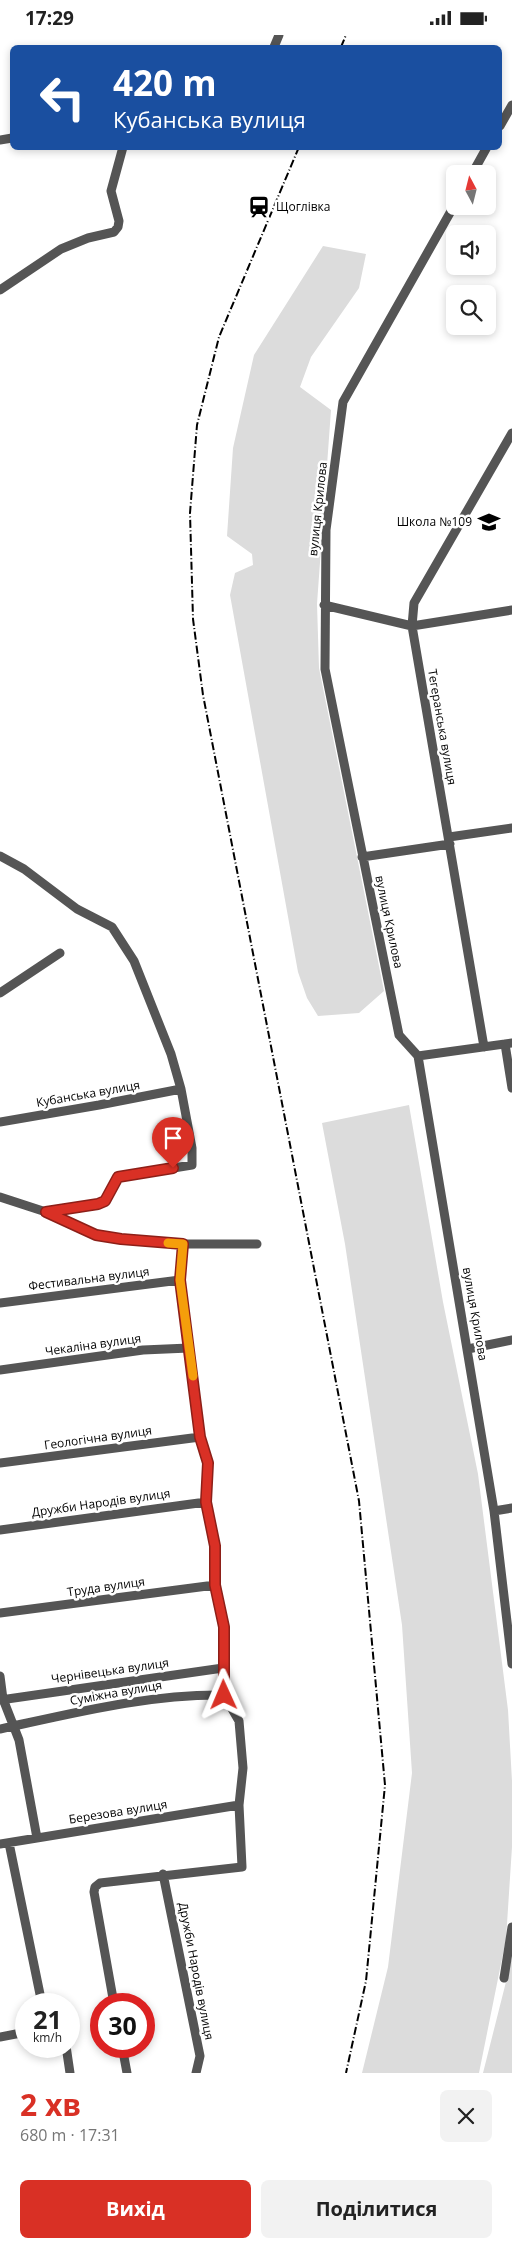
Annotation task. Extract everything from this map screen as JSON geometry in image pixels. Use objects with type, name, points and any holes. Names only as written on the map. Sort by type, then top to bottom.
[{"type":"street","points":[[502,122],[512,105]]},
{"type":"street","points":[[0,290],[61,249],[88,238],[114,232],[118,227],[119,221],[111,191],[122,150]]},
{"type":"street","points":[[477,165],[485,150]]},
{"type":"street","name":"вулиця Крилова","points":[[449,215],[343,402],[326,530],[325,669],[399,1035],[418,1056],[494,1511],[512,1664]]},
{"type":"street","name":"Тегеранська вулиця","points":[[484,1047],[412,625],[414,603],[512,435]]},
{"type":"street","points":[[324,605],[412,625],[512,610]]},
{"type":"street","points":[[362,857],[512,828]]},
{"type":"street","points":[[0,857],[24,869],[77,909],[112,927],[134,961],[170,1054],[181,1089],[192,1148],[192,1165],[118,1177],[105,1201],[98,1204],[46,1212]]},
{"type":"street","points":[[0,993],[60,953]]},
{"type":"street","points":[[418,1056],[508,1044],[512,1088]]},
{"type":"street","name":"Кубанська вулиця","points":[[0,1122],[181,1089]]},
{"type":"street","points":[[0,1197],[46,1212],[96,1235],[183,1244],[257,1244]]},
{"type":"street","points":[[112,1993],[94,1892],[95,1887],[100,1883],[242,1867],[239,1805],[243,1768],[239,1721],[224,1695],[224,1627],[215,1585],[215,1546],[206,1502],[208,1463],[200,1437],[180,1280],[183,1244]]},
{"type":"street","name":"Фестивальна вулиця","points":[[0,1303],[180,1280]]},
{"type":"street","points":[[468,1349],[512,1340]]},
{"type":"street","name":"Чекаліна вулиця","points":[[0,1370],[143,1350],[189,1348]]},
{"type":"street","name":"Геологічна вулиця","points":[[0,1463],[200,1437]]},
{"type":"street","name":"Дружби Народів вулиця","points":[[0,1530],[206,1502]]},
{"type":"street","points":[[494,1511],[512,1509]]},
{"type":"street","name":"Труда вулиця","points":[[0,1613],[215,1585]]},
{"type":"street","name":"Чернівецька вулиця","points":[[2,1699],[224,1668]]},
{"type":"street","points":[[0,1677],[2,1699],[20,1739],[37,1838]]},
{"type":"street","name":"Суміжна вулиця","points":[[0,1729],[120,1703],[188,1694],[224,1695]]},
{"type":"street","name":"Березова вулиця","points":[[5,1844],[239,1805]]},
{"type":"street","points":[[5,1844],[39,1993]]},
{"type":"street","name":"Дружби Народів вулиця","points":[[163,1875],[200,2056],[196,2073]]},
{"type":"street","points":[[504,1978],[512,1927]]},
{"type":"street","points":[[0,2037],[15,2034]]},
{"type":"street","points":[[68,2058],[70,2073]]},
{"type":"street","points":[[125,2058],[128,2073]]},
{"type":"shaded area","points":[[323,246],[366,254],[359,288],[311,357],[300,387],[331,410],[317,604],[319,668],[384,991],[359,1013],[318,1016],[307,998],[298,972],[230,595],[235,573],[253,565],[252,554],[227,536],[233,448],[254,355]]},
{"type":"shaded area","points":[[409,1105],[443,1302],[478,1474],[508,1710],[512,1781],[512,1847],[506,1939],[479,2073],[362,2073],[388,1967],[412,1773],[402,1625],[345,1244],[322,1123]]},
{"type":"shaded area","points":[[512,1958],[512,2073],[483,2073]]},
{"type":"railway","points":[[342,45],[346,35]]},
{"type":"railway","points":[[298,150],[219,337],[197,425],[190,513],[193,619],[203,695],[359,1501],[385,1785],[366,1981],[346,2073]]},
{"type":"slow traffic","points":[[168,1243],[183,1244],[180,1280],[193,1376]]},
{"type":"place","name":"Щоглівка","points":[[259,207]]},
{"type":"place","name":"Школа №109","points":[[489,522]]},
{"type":"route","points":[[173,1168],[118,1177],[105,1201],[98,1204],[46,1212],[96,1235],[183,1244],[180,1280],[200,1437],[208,1463],[206,1502],[215,1546],[215,1585],[224,1627],[224,1695]]}]
